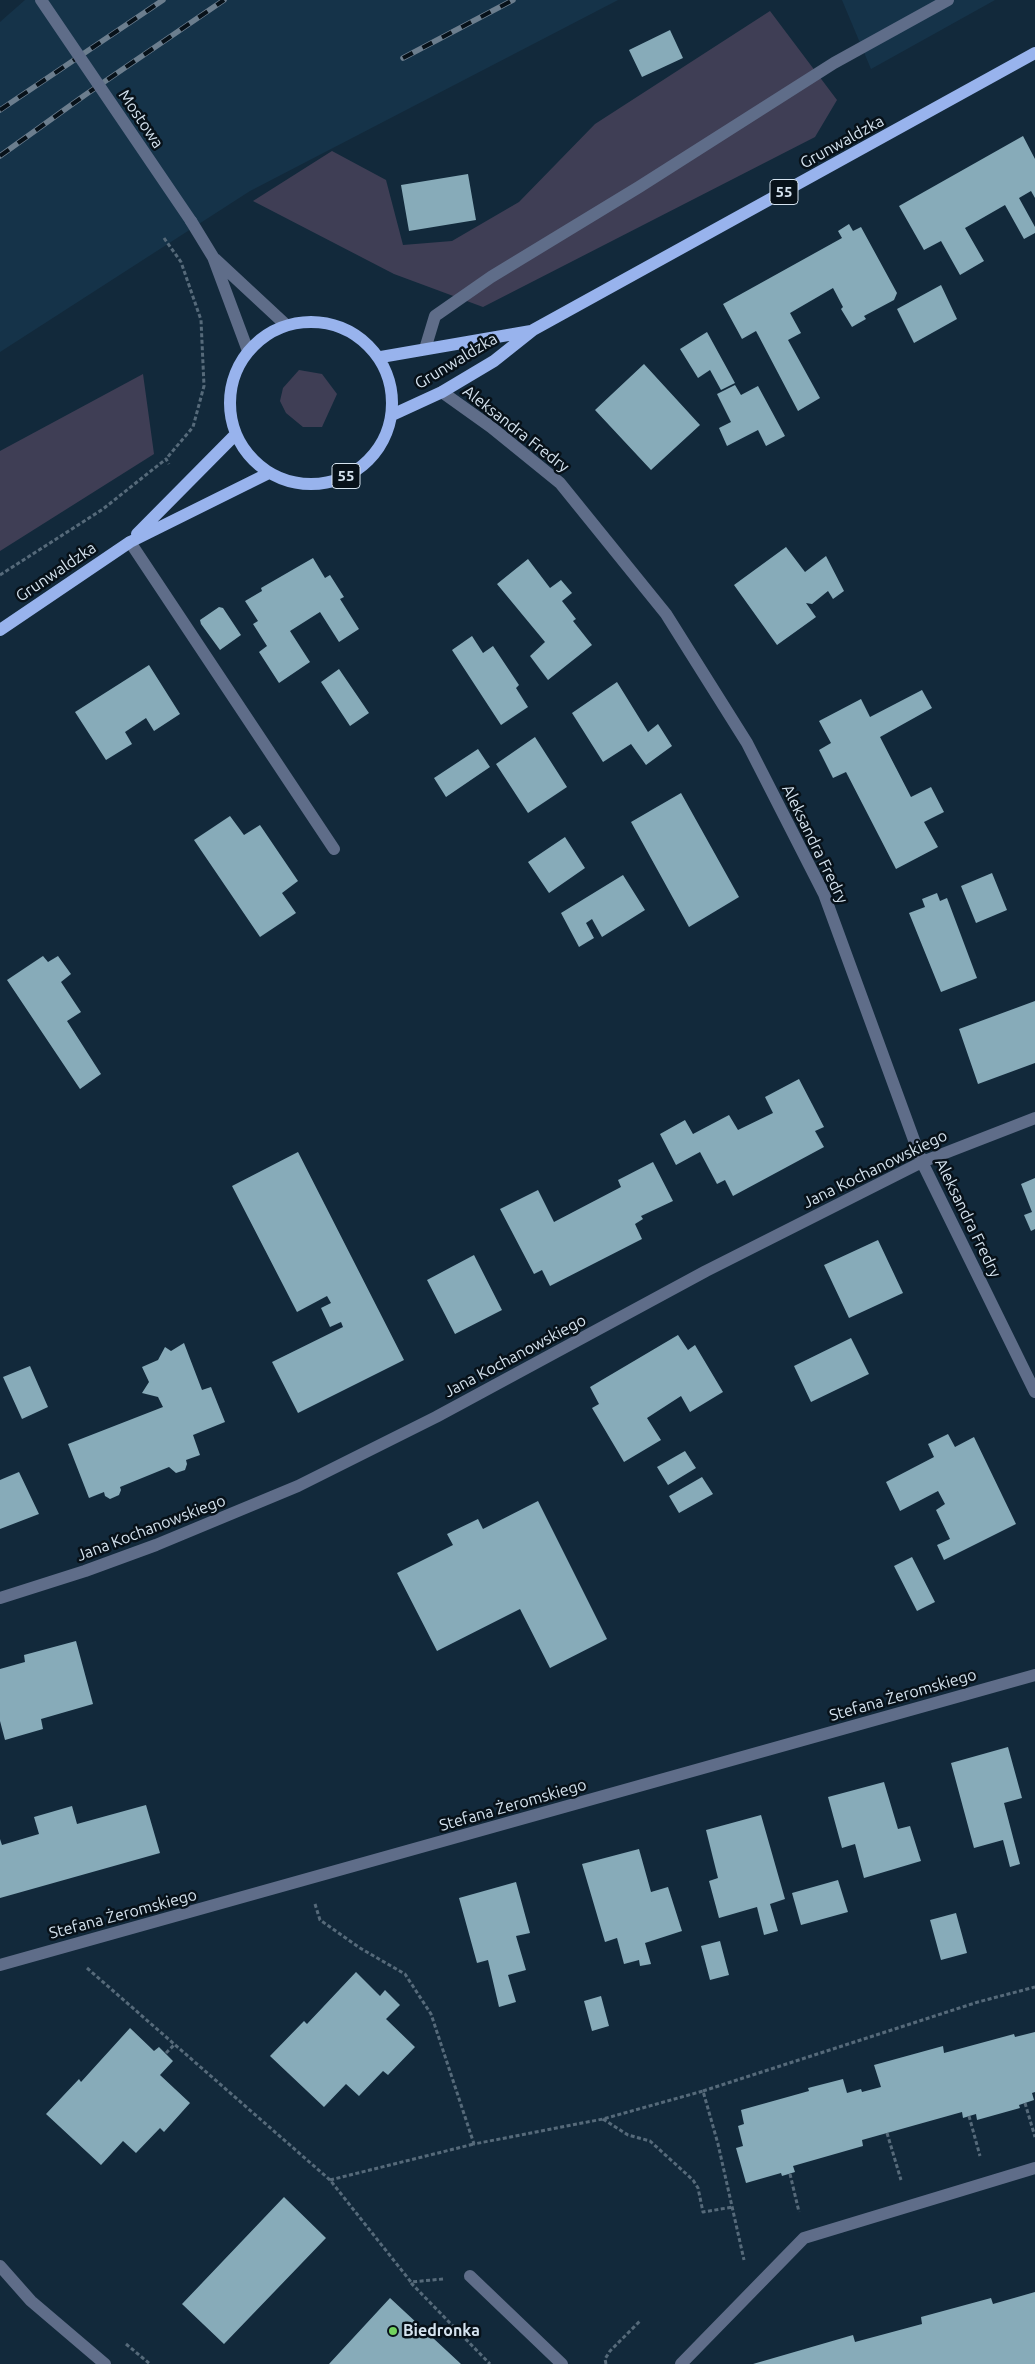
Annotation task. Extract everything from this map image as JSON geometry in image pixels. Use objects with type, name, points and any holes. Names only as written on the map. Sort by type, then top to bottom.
[{"type":"main road","name":"Grunwaldzka","points":[[392,415],[442,392],[494,361],[533,330],[1035,53]]},
{"type":"main road","name":"55","points":[[310,321],[335,325],[358,335],[381,357],[390,382],[392,415],[382,445],[361,469],[332,482],[299,484],[270,473],[249,456],[236,434],[230,406],[234,377],[248,351],[265,336],[286,325],[310,321]]},
{"type":"main road","name":"Grunwaldzka","points":[[381,357],[533,330]]},
{"type":"main road","name":"Grunwaldzka","points":[[130,542],[236,434]]},
{"type":"main road","name":"Grunwaldzka","points":[[0,630],[130,542],[270,473]]},
{"type":"street","name":"Mostowa","points":[[40,0],[191,221],[213,258],[248,351]]},
{"type":"street","points":[[425,349],[435,316],[491,277],[639,187],[834,63],[948,0]]},
{"type":"street","name":"Mostowa","points":[[213,258],[286,325]]},
{"type":"street","name":"Aleksandra Fredry","points":[[442,392],[491,427],[560,483],[666,614],[748,743],[824,894],[922,1162],[1035,1392]]},
{"type":"street","points":[[130,542],[334,849]]},
{"type":"street","name":"Jana Kochanowskiego","points":[[0,1598],[85,1572],[156,1545],[298,1486],[436,1417],[706,1271],[922,1162],[1035,1118]]},
{"type":"street","name":"Stefana Żeromskiego","points":[[0,1965],[1035,1675]]},
{"type":"street","points":[[681,2364],[750,2296],[804,2238],[1035,2168]]},
{"type":"street","points":[[0,2266],[31,2301],[105,2364]]},
{"type":"street","points":[[470,2276],[562,2364]]},
{"type":"path","points":[[0,575],[103,510],[166,459],[194,427],[204,386],[200,320],[181,262],[164,238]]},
{"type":"path","points":[[166,459],[184,486]]},
{"type":"path","points":[[307,1880],[320,1920],[360,1948],[405,1974],[431,2014],[474,2144]]},
{"type":"path","points":[[63,1947],[330,2180],[411,2282],[490,2364]]},
{"type":"path","points":[[330,2180],[474,2144],[603,2119],[703,2091],[978,2002],[1035,1986]]},
{"type":"path","points":[[166,2053],[175,2044]]},
{"type":"path","points":[[703,2091],[733,2207],[750,2296]]},
{"type":"path","points":[[1025,2103],[1035,2137]]},
{"type":"path","points":[[968,2116],[981,2160]]},
{"type":"path","points":[[603,2119],[628,2135],[650,2141],[693,2180],[698,2188],[703,2212],[733,2207]]},
{"type":"path","points":[[887,2133],[904,2190]]},
{"type":"path","points":[[411,2282],[470,2276]]},
{"type":"path","points":[[606,2364],[605,2359],[610,2351],[641,2320]]},
{"type":"shaded area","points":[[25,0],[618,0],[250,191],[0,352],[0,22]]},
{"type":"shaded area","points":[[842,0],[995,0],[871,69]]},
{"type":"shaded area","points":[[770,11],[837,100],[815,137],[483,307],[394,274],[253,201],[332,151],[386,180],[403,245],[452,241],[519,202],[595,124]]},
{"type":"shaded area","points":[[299,370],[322,374],[337,394],[322,427],[303,427],[286,413],[280,401],[283,388]]},
{"type":"shaded area","points":[[143,374],[154,454],[0,551],[0,451]]},
{"type":"building","points":[[670,30],[683,58],[642,77],[629,50]]},
{"type":"building","points":[[1023,136],[1035,159],[1035,198],[1031,191],[1019,198],[1035,227],[1035,233],[1024,239],[1005,205],[965,228],[984,261],[960,275],[941,241],[924,250],[899,206]]},
{"type":"building","points":[[468,174],[476,220],[409,231],[401,185]]},
{"type":"building","points":[[849,224],[853,231],[861,227],[897,293],[894,300],[864,316],[866,319],[852,327],[841,309],[843,307],[833,288],[790,313],[801,333],[788,340],[820,398],[798,411],[756,331],[742,339],[723,304],[842,238],[838,231]]},
{"type":"building","points":[[941,285],[957,319],[914,343],[897,309]]},
{"type":"building","points":[[707,332],[735,383],[721,390],[710,370],[698,378],[680,349]]},
{"type":"building","points":[[644,364],[700,425],[651,470],[595,410]]},
{"type":"building","points":[[735,385],[741,395],[758,386],[785,436],[766,446],[758,430],[727,446],[719,428],[731,422],[717,394]]},
{"type":"building","points":[[786,547],[805,572],[826,556],[844,591],[833,599],[828,591],[812,604],[806,603],[816,617],[777,645],[734,585]]},
{"type":"building","points":[[313,558],[325,578],[330,575],[344,597],[340,599],[359,629],[339,642],[320,612],[290,631],[310,662],[279,683],[259,652],[267,646],[253,624],[258,621],[245,601],[262,591],[261,588]]},
{"type":"building","points":[[528,559],[550,588],[561,580],[572,593],[562,601],[576,619],[573,621],[592,645],[548,680],[530,656],[545,642],[497,584]]},
{"type":"building","points":[[219,607],[223,608],[241,635],[220,650],[200,620]]},
{"type":"building","points":[[472,636],[483,653],[493,646],[519,685],[516,688],[528,707],[501,725],[452,650]]},
{"type":"building","points":[[149,665],[180,714],[154,731],[146,718],[125,732],[132,744],[106,760],[75,712]]},
{"type":"building","points":[[339,669],[369,713],[350,726],[321,682]]},
{"type":"building","points":[[617,682],[648,732],[658,724],[672,746],[646,765],[631,744],[603,762],[572,713]]},
{"type":"building","points":[[922,690],[932,708],[880,737],[911,797],[931,787],[944,812],[924,822],[938,847],[896,869],[846,772],[833,778],[819,750],[831,743],[819,721],[861,699],[870,717]]},
{"type":"building","points":[[535,737],[567,787],[528,813],[496,764]]},
{"type":"building","points":[[478,749],[490,767],[446,797],[434,778]]},
{"type":"building","points":[[681,793],[739,897],[689,927],[631,822]]},
{"type":"building","points":[[230,816],[244,835],[260,825],[298,881],[282,893],[296,913],[260,937],[194,840]]},
{"type":"building","points":[[565,837],[585,868],[549,893],[528,862]]},
{"type":"building","points":[[992,873],[1007,910],[976,923],[961,886]]},
{"type":"building","points":[[623,875],[645,910],[602,937],[592,919],[586,923],[594,938],[579,947],[561,913]]},
{"type":"building","points":[[937,893],[940,901],[947,898],[977,978],[941,992],[909,913],[925,907],[922,899]]},
{"type":"building","points":[[43,956],[48,962],[58,956],[71,974],[61,982],[81,1012],[67,1021],[101,1074],[80,1089],[7,980]]},
{"type":"building","points":[[1035,1001],[1035,1063],[978,1084],[959,1029]]},
{"type":"building","points":[[799,1079],[824,1127],[815,1131],[824,1147],[733,1196],[725,1180],[717,1184],[700,1152],[676,1165],[660,1134],[685,1120],[693,1134],[729,1115],[738,1130],[773,1113],[765,1097]]},
{"type":"building","points":[[298,1152],[404,1360],[298,1413],[272,1362],[343,1327],[341,1322],[330,1327],[321,1308],[331,1303],[327,1296],[297,1312],[232,1186]]},
{"type":"building","points":[[653,1162],[673,1201],[641,1216],[643,1219],[635,1224],[642,1239],[550,1286],[542,1270],[534,1274],[500,1209],[538,1190],[554,1222],[621,1187],[618,1180]]},
{"type":"building","points":[[1035,1178],[1035,1229],[1031,1231],[1024,1215],[1032,1212],[1021,1184]]},
{"type":"building","points":[[878,1240],[903,1293],[849,1318],[824,1265]]},
{"type":"building","points":[[474,1255],[502,1310],[455,1334],[427,1280]]},
{"type":"building","points":[[678,1335],[688,1350],[695,1345],[723,1392],[690,1412],[681,1396],[647,1418],[661,1440],[624,1462],[592,1408],[599,1404],[590,1387]]},
{"type":"building","points":[[851,1338],[869,1374],[811,1402],[794,1366]]},
{"type":"building","points":[[184,1343],[202,1390],[211,1387],[225,1422],[193,1435],[200,1455],[186,1460],[185,1470],[176,1473],[169,1467],[120,1487],[119,1495],[110,1499],[105,1496],[104,1492],[89,1498],[68,1444],[163,1407],[158,1397],[142,1393],[149,1382],[142,1367],[158,1360],[165,1347],[171,1351]]},
{"type":"building","points":[[30,1366],[48,1407],[22,1419],[3,1377]]},
{"type":"building","points":[[948,1434],[955,1447],[974,1437],[1016,1524],[944,1560],[937,1545],[950,1539],[936,1510],[945,1504],[938,1491],[900,1511],[886,1482],[934,1457],[928,1444]]},
{"type":"building","points":[[685,1451],[696,1468],[668,1485],[657,1467]]},
{"type":"building","points":[[19,1472],[39,1514],[0,1529],[0,1480]]},
{"type":"building","points":[[702,1477],[713,1494],[679,1513],[669,1496]]},
{"type":"building","points":[[538,1501],[607,1639],[550,1668],[520,1609],[437,1651],[397,1573],[453,1545],[447,1534],[478,1519],[483,1529]]},
{"type":"building","points":[[912,1557],[935,1602],[917,1611],[894,1566]]},
{"type":"building","points":[[76,1641],[93,1704],[41,1719],[43,1729],[5,1740],[0,1721],[0,1669],[25,1662],[24,1655]]},
{"type":"building","points":[[1008,1747],[1022,1798],[1004,1803],[1020,1864],[1010,1867],[1003,1840],[974,1848],[951,1763]]},
{"type":"building","points":[[884,1782],[898,1829],[910,1826],[921,1861],[864,1878],[855,1844],[842,1848],[828,1797]]},
{"type":"building","points":[[146,1805],[160,1853],[0,1898],[0,1839],[2,1845],[39,1834],[34,1817],[72,1806],[77,1824]]},
{"type":"building","points":[[761,1815],[785,1899],[770,1904],[778,1931],[764,1935],[757,1907],[719,1918],[709,1881],[718,1878],[706,1830]]},
{"type":"building","points":[[639,1849],[651,1892],[668,1887],[682,1931],[645,1943],[651,1964],[640,1966],[639,1960],[624,1964],[617,1938],[605,1942],[582,1864]]},
{"type":"building","points":[[838,1880],[848,1912],[801,1925],[792,1893]]},
{"type":"building","points":[[516,1882],[530,1933],[516,1936],[526,1970],[508,1975],[516,2002],[499,2007],[488,1960],[477,1963],[459,1898]]},
{"type":"building","points":[[956,1913],[967,1953],[941,1960],[930,1920]]},
{"type":"building","points":[[720,1941],[729,1975],[710,1980],[701,1946]]},
{"type":"building","points":[[356,1972],[380,1996],[385,1990],[400,2005],[386,2019],[415,2047],[388,2075],[383,2071],[359,2096],[346,2084],[324,2107],[270,2056],[304,2021],[307,2024]]},
{"type":"building","points":[[601,1996],[609,2026],[592,2031],[584,2001]]},
{"type":"building","points":[[130,2028],[154,2051],[159,2047],[173,2061],[160,2075],[190,2103],[164,2132],[160,2128],[136,2153],[123,2141],[101,2165],[46,2114],[79,2079],[81,2082]]},
{"type":"building","points":[[1035,2032],[1035,2092],[1032,2093],[1034,2100],[1019,2105],[1020,2108],[977,2120],[976,2114],[963,2118],[962,2112],[862,2140],[863,2146],[793,2166],[795,2172],[782,2176],[781,2173],[746,2183],[736,2148],[743,2146],[738,2126],[744,2124],[741,2110],[809,2091],[808,2088],[843,2079],[847,2093],[861,2089],[862,2092],[881,2087],[874,2065],[943,2046],[944,2053],[1014,2034],[1015,2037]]},
{"type":"building","points":[[284,2197],[326,2238],[224,2344],[182,2304]]},
{"type":"building","points":[[1035,2292],[1035,2364],[753,2364],[853,2335],[855,2342],[922,2324],[921,2317],[991,2298],[993,2304]]},
{"type":"building","name":"Biedronka","points":[[390,2298],[461,2364],[329,2364]]},
{"type":"railway","points":[[0,110],[163,0]]},
{"type":"railway","points":[[0,156],[224,0]]},
{"type":"railway","points":[[403,58],[513,0]]},
{"type":"place","name":"Biedronka","points":[[393,2331]]}]
